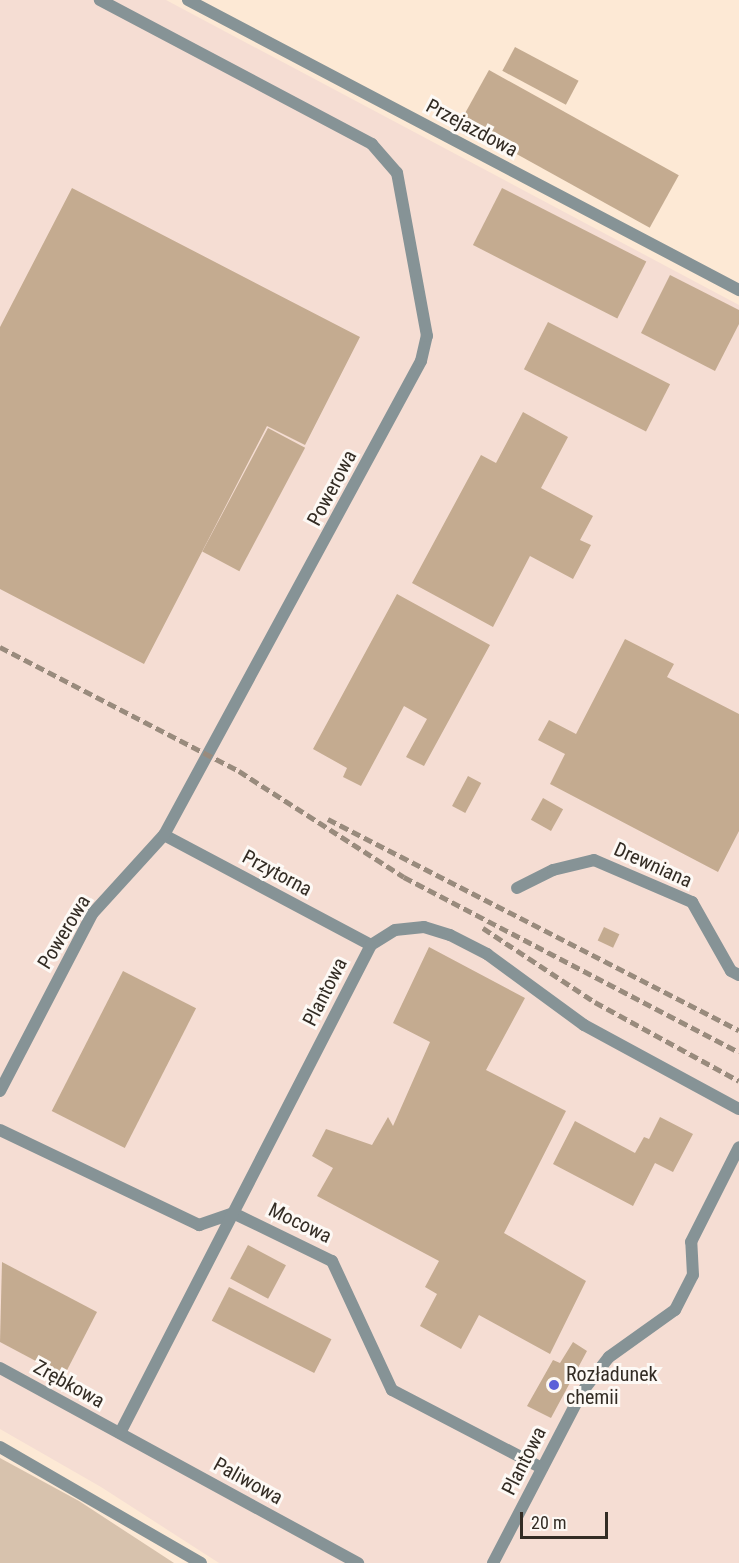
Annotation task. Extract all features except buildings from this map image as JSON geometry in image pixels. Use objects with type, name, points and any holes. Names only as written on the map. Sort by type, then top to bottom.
[{"type":"street","name":"Powerowa","points":[[0,1091],[92,914],[164,835],[421,361],[427,336],[397,172],[372,144],[100,0]]},
{"type":"street","name":"Przejazdowa","points":[[188,0],[739,290]]},
{"type":"street","name":"Przytorna","points":[[164,835],[371,945]]},
{"type":"street","name":"Drewniana","points":[[517,888],[553,870],[594,860],[692,902],[731,971],[739,975]]},
{"type":"street","name":"Plantowa","points":[[120,1434],[371,945],[395,930],[424,927],[450,935],[487,954],[584,1025],[739,1109]]},
{"type":"street","points":[[0,1130],[199,1225],[233,1213]]},
{"type":"street","name":"Plantowa","points":[[493,1563],[582,1392],[609,1357],[675,1310],[693,1275],[691,1242],[739,1147]]},
{"type":"street","name":"Mocowa","points":[[233,1213],[332,1261],[392,1390],[542,1468]]},
{"type":"street","name":"Zrębkowa","points":[[0,1368],[120,1434]]},
{"type":"street","name":"Paliwowa","points":[[120,1434],[358,1563]]},
{"type":"street","points":[[0,1447],[201,1563]]},
{"type":"shaded area","points":[[0,0],[166,0],[739,305],[739,1563],[219,1563],[101,1487],[0,1429]]},
{"type":"shaded area","points":[[0,1458],[79,1501],[174,1563],[0,1563]]},
{"type":"railway","points":[[0,647],[239,771],[404,877],[739,1052]]},
{"type":"railway","points":[[328,819],[739,1030]]},
{"type":"railway","points":[[483,928],[595,1002],[739,1081]]},
{"type":"place","name":"Rozładunek chemii","points":[[554,1385]]}]
